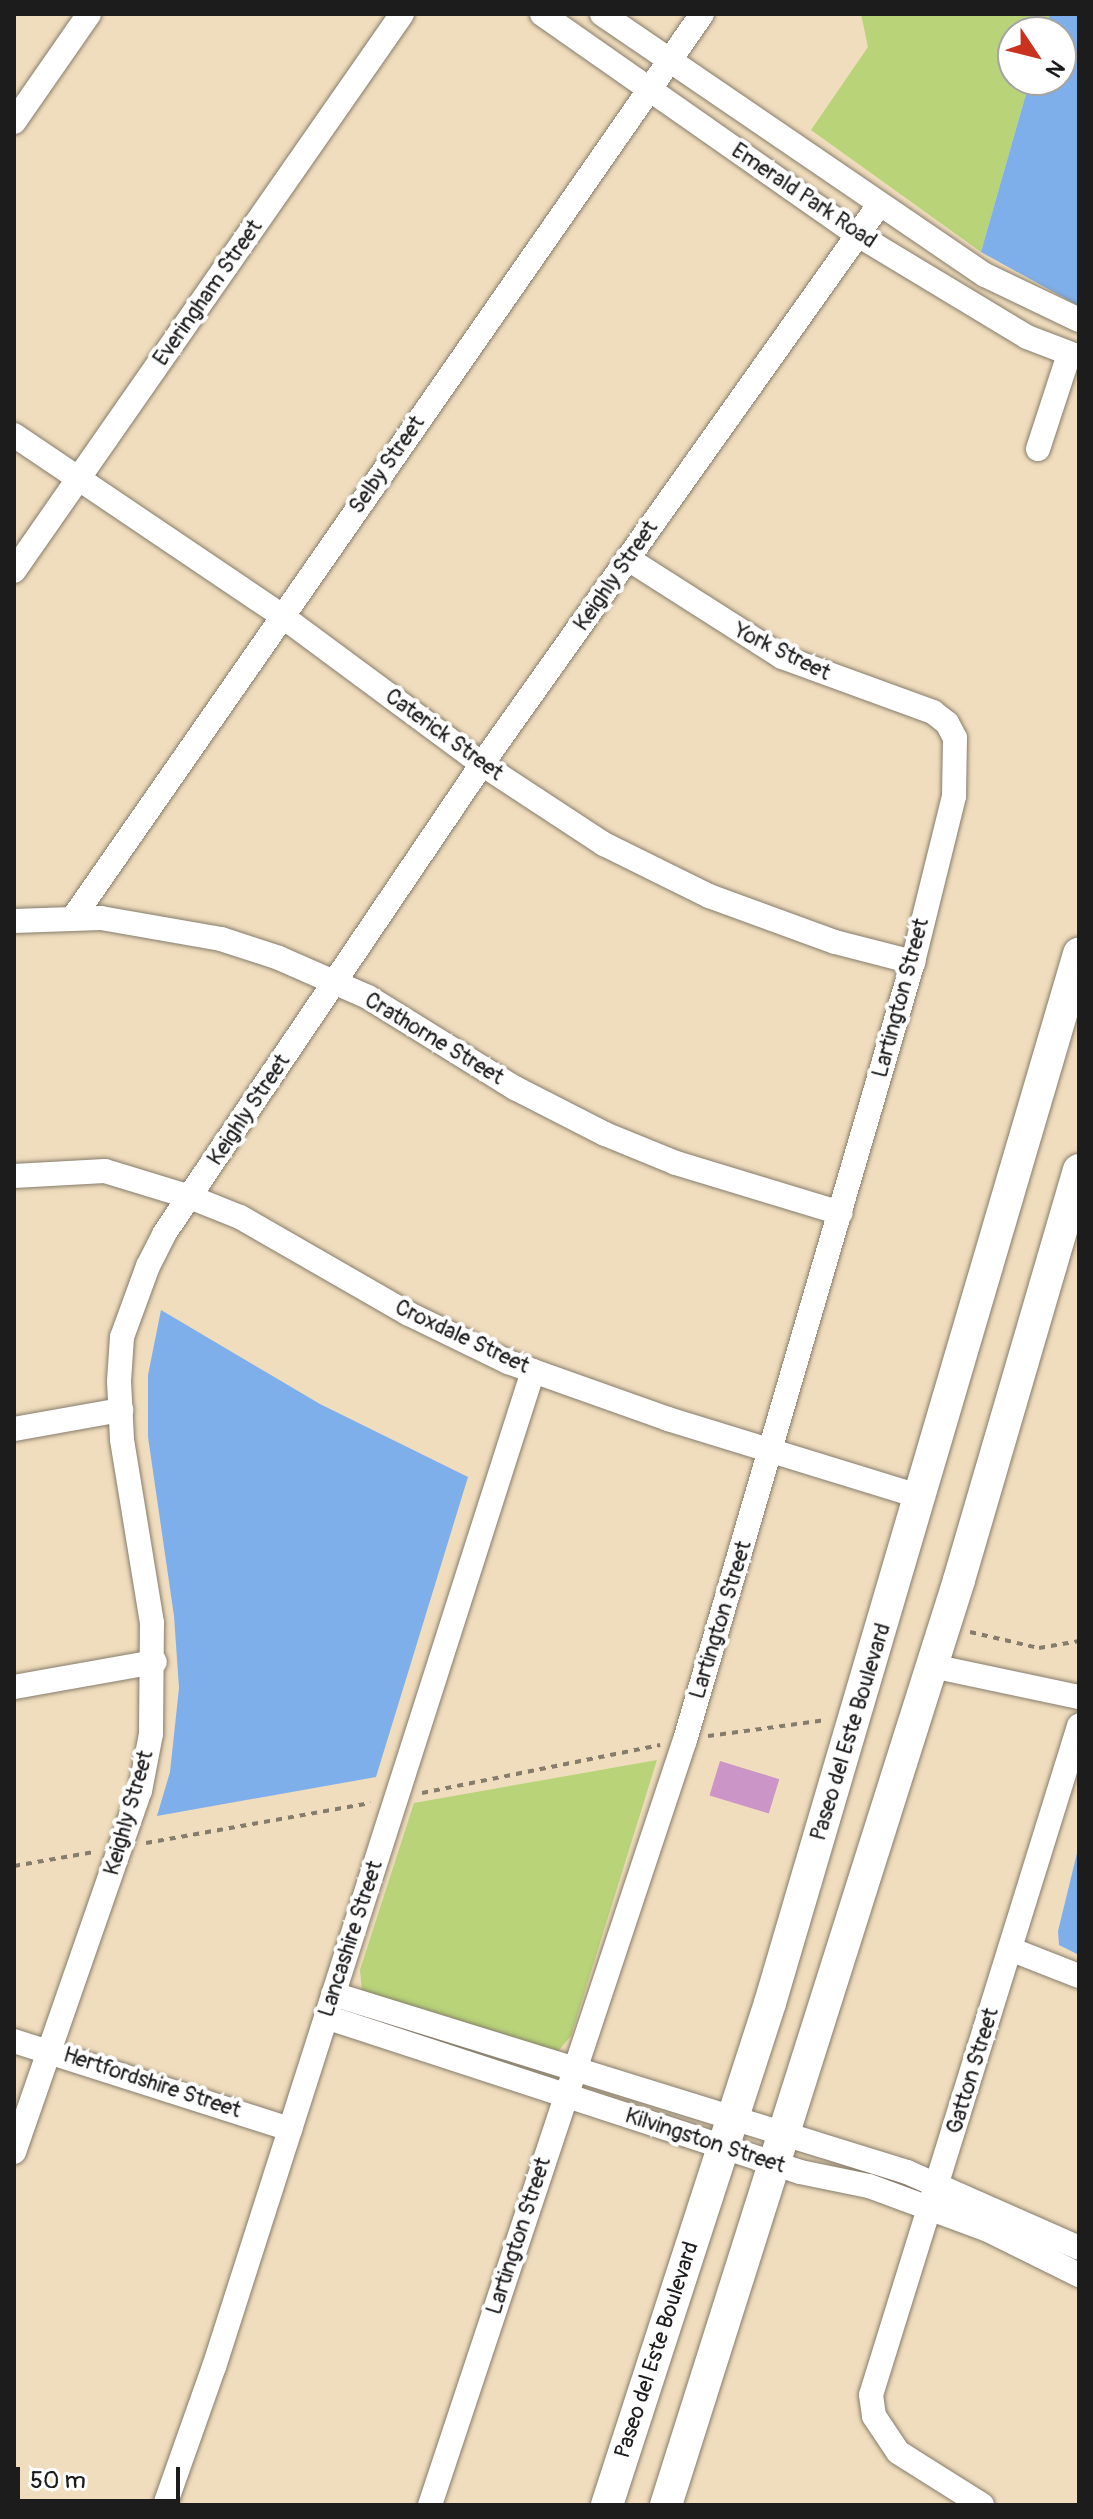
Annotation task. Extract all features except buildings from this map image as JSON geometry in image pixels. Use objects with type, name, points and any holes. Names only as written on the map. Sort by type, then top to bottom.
[{"type":"main road","name":"Paseo del Este Boulevard","points":[[607,2505],[733,2116],[921,1497],[1079,954]]},
{"type":"main road","points":[[666,2505],[932,1666],[1079,1170]]},
{"type":"street","points":[[14,122],[89,14]]},
{"type":"street","name":"Everingham Street","points":[[14,571],[402,14]]},
{"type":"street","name":"Emerald Park Road","points":[[542,14],[858,235],[1001,322],[1074,355]]},
{"type":"street","name":"Emerald Park Road","points":[[602,14],[985,275],[1079,320]]},
{"type":"street","name":"Selby Street","points":[[73,918],[702,14]]},
{"type":"street","name":"Keighly Street","points":[[14,2152],[121,1847],[151,1734],[155,1662],[121,1410],[122,1337],[148,1266],[190,1197],[482,764],[879,205]]},
{"type":"street","points":[[1038,449],[1074,355]]},
{"type":"street","name":"Caterick Street","points":[[14,435],[282,616],[482,764],[659,875],[781,924],[913,962]]},
{"type":"street","name":"York Street","points":[[628,559],[782,657],[912,702],[947,723]]},
{"type":"street","name":"Lartington Street","points":[[430,2505],[685,1740],[772,1452],[913,962],[954,796],[955,738],[947,723]]},
{"type":"street","name":"Crathorne Street","points":[[14,921],[101,918],[221,939],[368,997],[515,1088],[605,1134],[676,1163],[841,1213]]},
{"type":"street","name":"Croxdale Street","points":[[14,1176],[105,1171],[190,1197],[272,1234],[407,1313],[533,1371],[772,1452],[921,1497]]},
{"type":"street","name":"Lancashire Street","points":[[165,2505],[330,2006],[533,1371]]},
{"type":"street","points":[[14,1429],[121,1410]]},
{"type":"street","points":[[14,1687],[155,1662]]},
{"type":"street","points":[[932,1666],[1079,1697]]},
{"type":"street","name":"Gatton Street","points":[[982,2505],[898,2452],[874,2416],[875,2374],[938,2185],[1079,1726]]},
{"type":"street","points":[[1010,1949],[1079,1976]]},
{"type":"street","name":"Kilvingston Street","points":[[330,2006],[574,2067],[785,2131],[938,2185],[1079,2248]]},
{"type":"street","name":"Kilvingston Street","points":[[330,2006],[565,2095],[774,2163],[869,2186],[930,2209],[1079,2275]]},
{"type":"street","name":"Hertfordshire Street","points":[[14,2041],[50,2049],[290,2129]]},
{"type":"path","points":[[944,1626],[1039,1648],[1079,1641]]},
{"type":"path","points":[[14,1866],[396,1798],[685,1740],[799,1721],[836,1720]]},
{"type":"green space","points":[[861,14],[1050,14],[997,16],[997,96],[1025,96],[981,252],[811,130],[868,47]]},
{"type":"green space","points":[[657,1760],[571,2036],[558,2051],[362,1991],[360,1970],[414,1803]]},
{"type":"water","points":[[1079,14],[1079,306],[981,252],[1025,96],[1077,96],[1077,16],[1049,16]]},
{"type":"water","points":[[161,1310],[320,1404],[468,1477],[376,1777],[157,1816],[170,1772],[179,1688],[174,1616],[148,1437],[148,1375]]},
{"type":"water","points":[[1079,1845],[1079,1955],[1059,1945],[1058,1931]]}]
